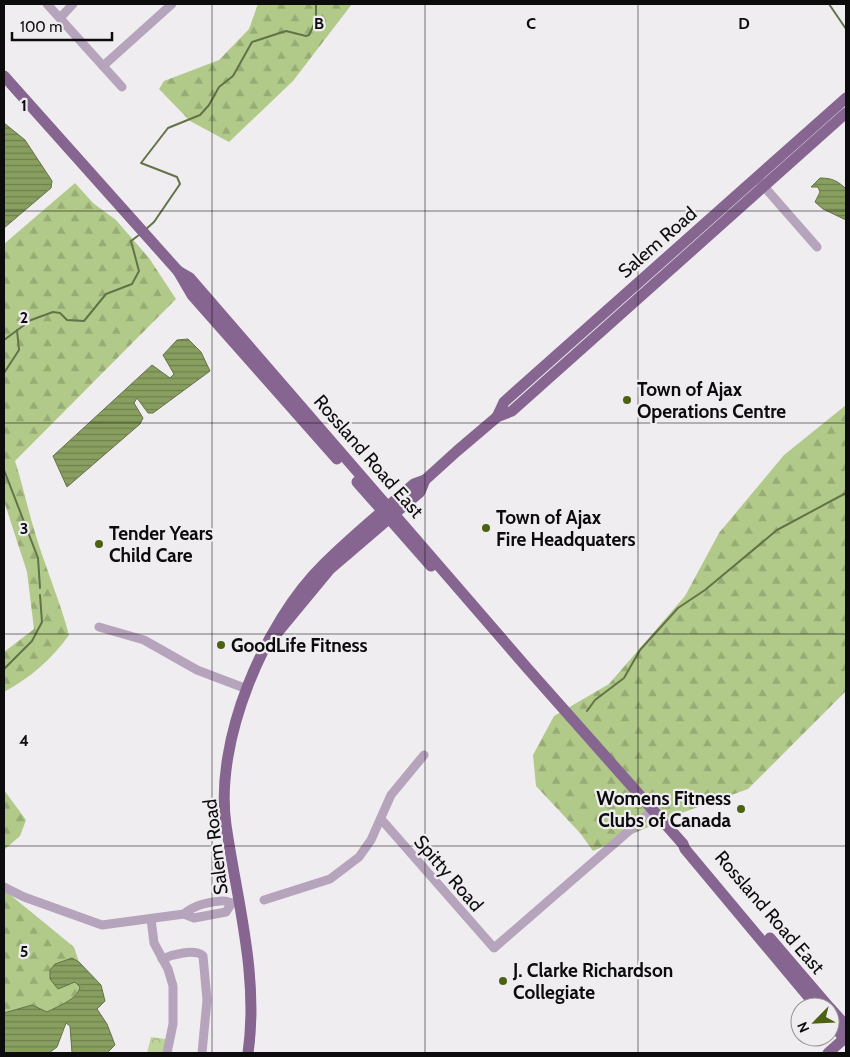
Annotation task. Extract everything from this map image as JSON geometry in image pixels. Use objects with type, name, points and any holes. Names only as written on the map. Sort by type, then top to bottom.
[{"type":"main road","name":"Rossland Road East","points":[[4,76],[178,270],[192,294],[683,844],[685,850],[809,997]]},
{"type":"main road","name":"Salem Road","points":[[248,1053],[252,993],[235,903],[225,806],[229,752],[239,708],[268,644],[287,609],[323,565],[389,513],[420,492],[426,480],[497,417],[512,411],[760,182],[846,98]]},
{"type":"main road","name":"Salem Road","points":[[760,182],[846,113]]},
{"type":"main road","name":"Rossland Road East","points":[[683,844],[688,844],[820,997]]},
{"type":"main road","points":[[828,1053],[846,1039]]},
{"type":"street","points":[[47,4],[122,86]]},
{"type":"street","points":[[60,18],[73,4]]},
{"type":"street","points":[[103,66],[172,4]]},
{"type":"street","points":[[760,182],[817,247]]},
{"type":"street","points":[[99,627],[144,640],[197,670],[247,689]]},
{"type":"street","points":[[264,900],[330,879],[345,870],[359,857],[391,795],[424,755]]},
{"type":"street","name":"Spitty Road","points":[[380,819],[494,948],[653,810]]},
{"type":"street","points":[[4,886],[24,898],[102,925],[184,914],[194,918],[226,912],[235,903]]},
{"type":"street","points":[[151,919],[154,944],[173,986],[173,1024],[167,1053]]},
{"type":"street","points":[[162,959],[169,956],[195,953],[203,956],[207,1007],[202,1053]]},
{"type":"green space","points":[[258,4],[352,4],[293,81],[229,142],[190,121],[159,89],[164,81],[219,60],[249,29]]},
{"type":"green space","points":[[75,183],[93,203],[116,220],[149,258],[176,299],[15,461],[36,536],[69,635],[40,667],[23,681],[4,692],[4,652],[34,629],[27,572],[4,501],[4,244]]},
{"type":"green space","points":[[846,405],[846,691],[748,789],[676,815],[593,851],[580,833],[536,786],[533,755],[554,716],[609,684],[685,596],[719,533],[784,455]]},
{"type":"green space","points":[[4,790],[26,820],[20,836],[4,850]]},
{"type":"green space","points":[[4,878],[8,893],[74,947],[79,962],[71,958],[66,984],[75,982],[80,987],[71,999],[51,1011],[37,1014],[4,1013]]},
{"type":"green space","points":[[151,1037],[166,1039],[164,1053],[147,1053]]},
{"type":"shaded area","points":[[4,123],[25,140],[52,181],[51,188],[4,228]]},
{"type":"shaded area","points":[[820,178],[834,180],[846,189],[846,220],[823,209],[815,202],[820,192],[818,187],[811,187]]},
{"type":"shaded area","points":[[188,339],[201,352],[210,371],[153,413],[148,413],[137,398],[134,403],[143,418],[140,424],[67,487],[53,456],[152,365],[170,378],[174,374],[163,355],[177,340]]},
{"type":"shaded area","points":[[72,958],[79,962],[101,985],[105,1001],[97,1009],[107,1024],[115,1045],[107,1053],[72,1053],[70,1026],[66,1023],[57,1047],[49,1053],[4,1053],[4,1013],[32,1005],[47,1012],[66,1002],[78,992],[80,987],[75,982],[58,989],[50,979],[50,970],[55,964]]},
{"type":"waterway","points":[[146,229],[154,222],[180,184],[177,177],[141,163],[168,128],[200,115],[209,105],[219,87],[233,76],[252,42],[286,31],[309,35],[316,20],[316,4]]},
{"type":"waterway","points":[[829,4],[846,29]]},
{"type":"waterway","points":[[4,340],[31,320],[53,312],[60,313],[67,320],[84,321],[106,294],[132,284],[139,271],[131,241],[139,235]]},
{"type":"waterway","points":[[4,373],[19,350],[17,330]]},
{"type":"waterway","points":[[4,470],[38,558],[40,588]]},
{"type":"waterway","points":[[587,711],[595,700],[624,678],[640,650],[678,608],[705,590],[777,530],[846,493]]},
{"type":"waterway","points":[[4,669],[32,641],[42,622],[40,595]]},
{"type":"place","name":"Town of Ajax Operations Centre","points":[[627,400]]},
{"type":"place","name":"Town of Ajax Fire Headquaters","points":[[486,528]]},
{"type":"place","name":"Tender Years Child Care","points":[[99,544]]},
{"type":"place","name":"GoodLife Fitness","points":[[221,645]]},
{"type":"place","name":"Womens Fitness Clubs of Canada","points":[[741,809]]},
{"type":"place","name":"J. Clarke Richardson Collegiate","points":[[503,981]]}]
